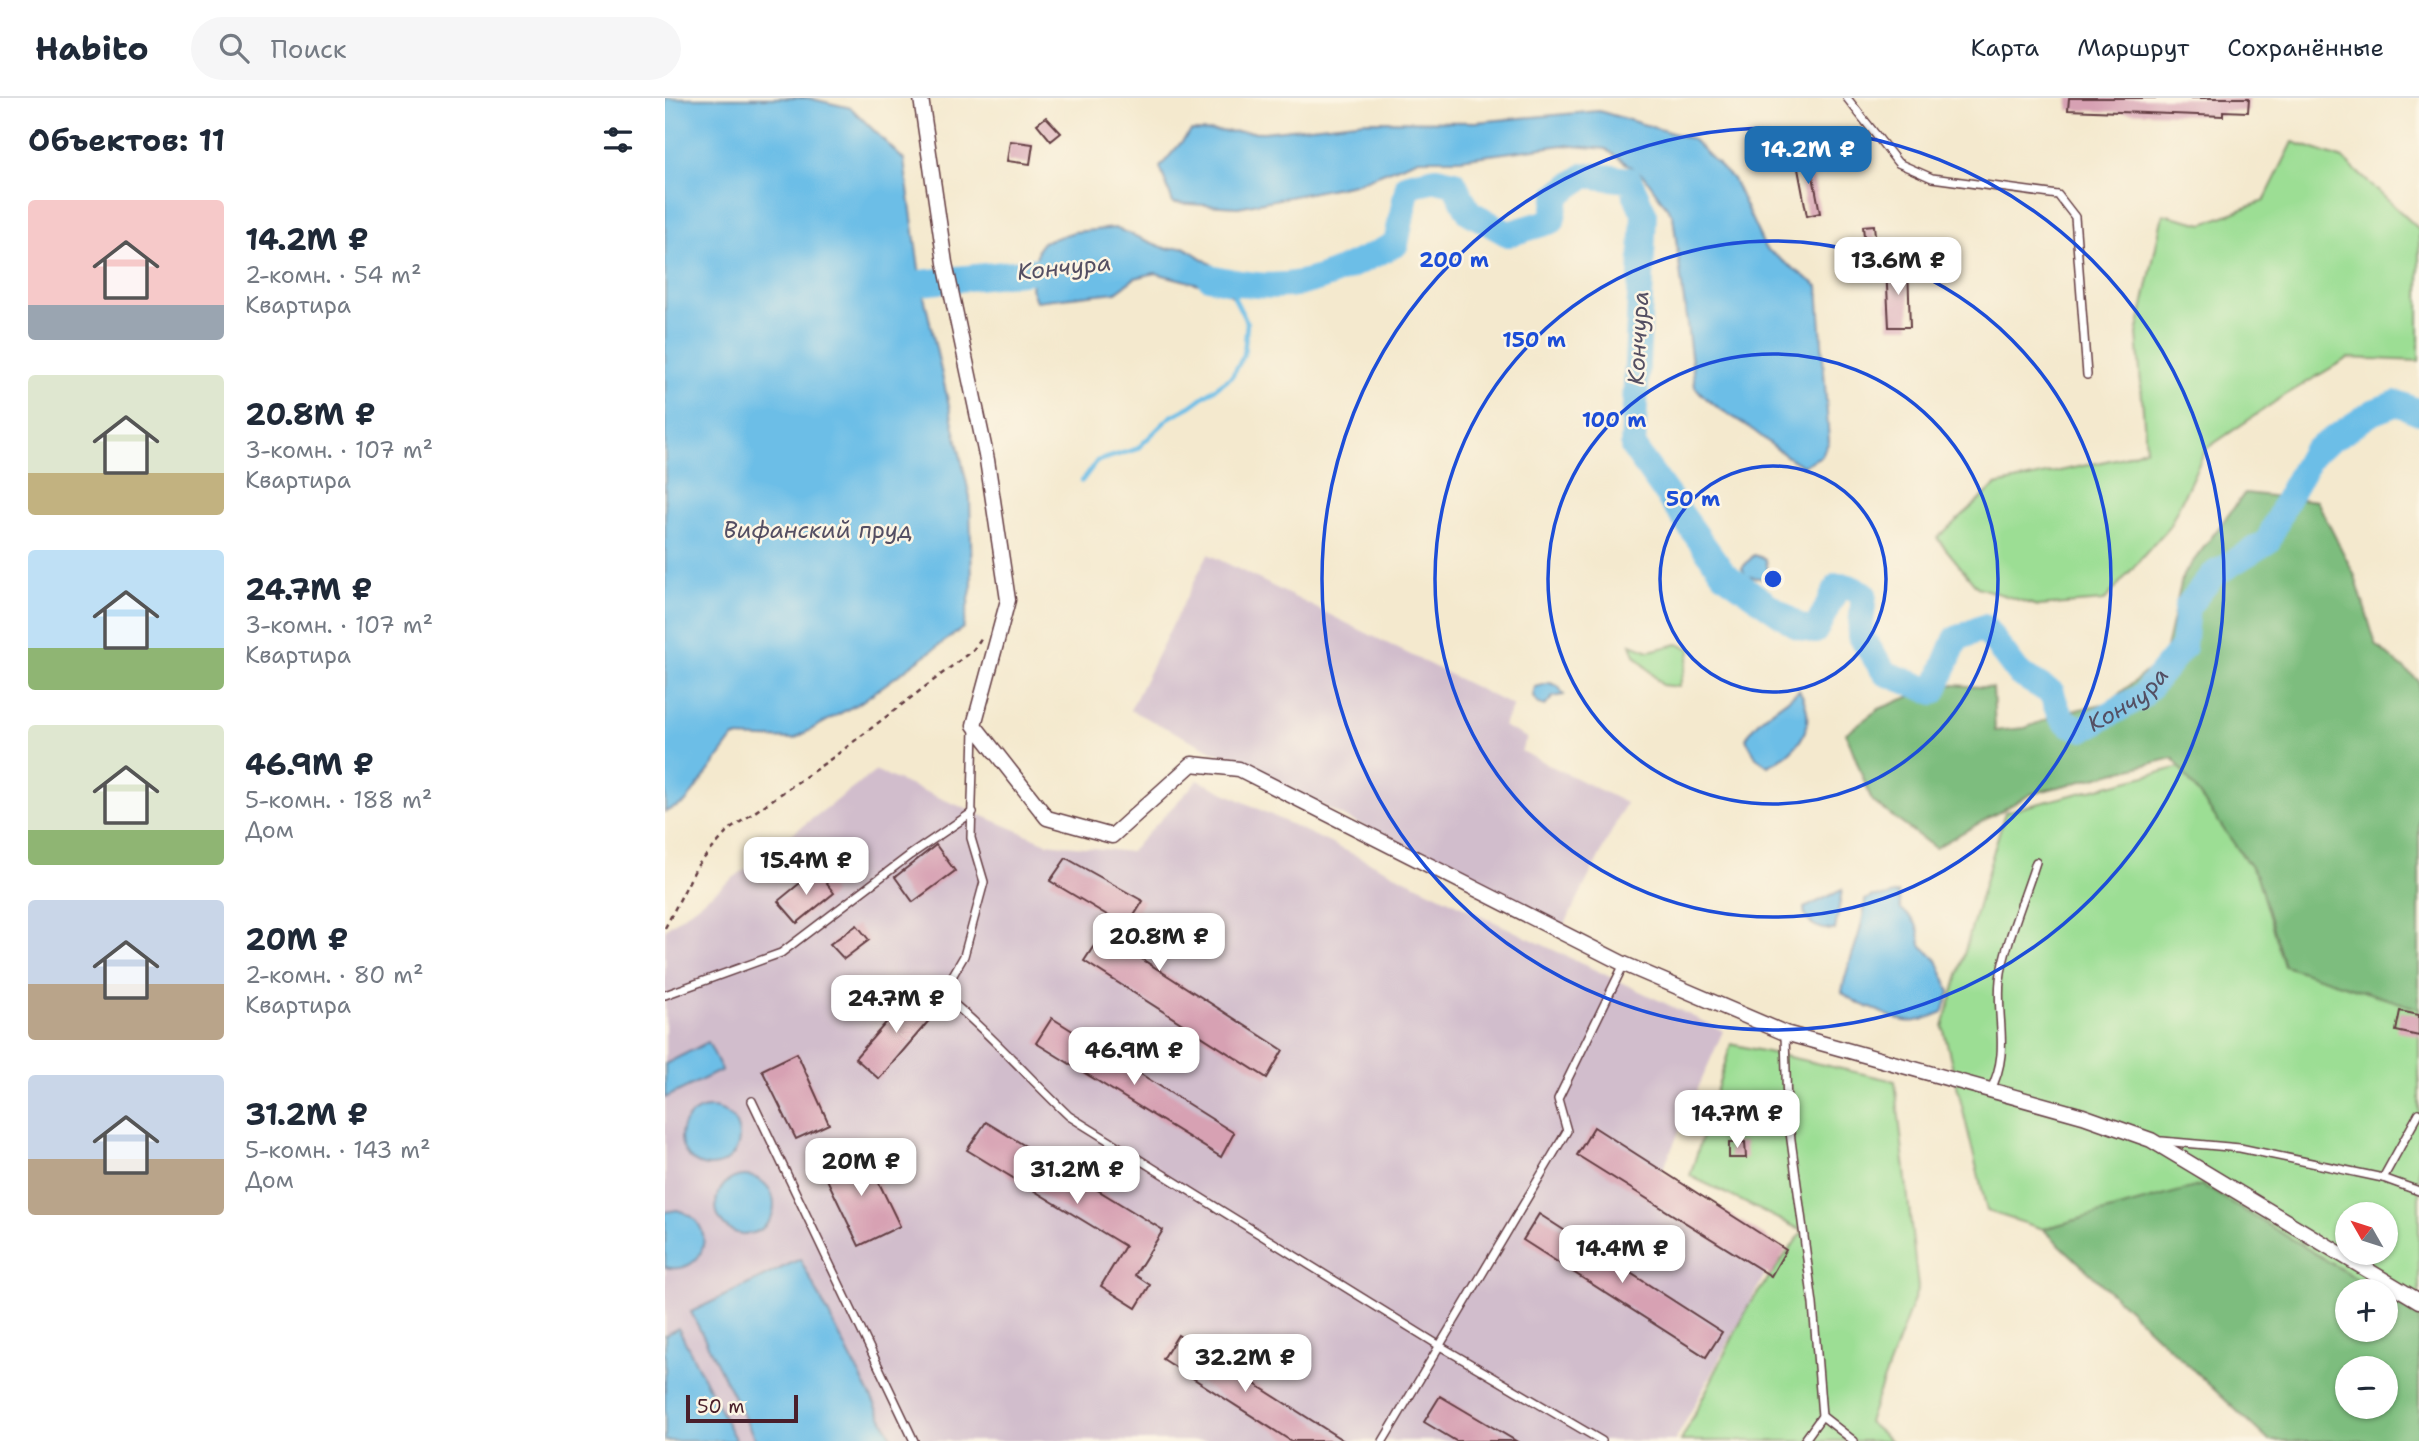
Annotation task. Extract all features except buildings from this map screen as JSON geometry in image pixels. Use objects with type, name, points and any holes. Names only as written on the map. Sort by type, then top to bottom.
[{"type":"street","points":[[921,98],[944,263],[987,460],[1007,600],[974,725],[1047,818],[1112,836],[1192,764],[1239,769],[1624,964],[1786,1033],[2083,1116],[2151,1140],[2419,1301]]},
{"type":"lane","points":[[1847,98],[1898,163],[1932,178],[2058,195],[2075,217],[2087,375]]},
{"type":"lane","points":[[974,725],[971,838],[984,882],[964,956],[942,993],[984,1027],[1033,1082],[1069,1116],[1440,1346],[1602,1441]]},
{"type":"lane","points":[[665,995],[781,953],[973,812]]},
{"type":"lane","points":[[1989,1091],[1999,1073],[2003,1050],[2000,978],[2036,862]]},
{"type":"lane","points":[[1383,1441],[1567,1131],[1558,1099],[1624,964]]},
{"type":"lane","points":[[1786,1033],[1787,1110],[1813,1304],[1822,1416],[1804,1441]]},
{"type":"lane","points":[[751,1101],[914,1441]]},
{"type":"lane","points":[[2383,1178],[2419,1113]]},
{"type":"lane","points":[[2151,1140],[2191,1146],[2240,1148],[2383,1178],[2419,1191]]},
{"type":"lane","points":[[1822,1416],[1854,1441]]},
{"type":"path","points":[[665,928],[697,866],[729,830],[835,756],[973,650],[987,630]]},
{"type":"shaded area","points":[[1208,554],[1513,706],[1503,726],[1527,738],[1521,751],[1626,803],[1564,926],[1130,710]]},
{"type":"shaded area","points":[[876,771],[1047,843],[1130,852],[1198,780],[1723,1031],[1662,1171],[1778,1250],[1675,1441],[665,1441],[665,929]]},
{"type":"green space","points":[[2293,142],[2343,159],[2419,229],[2419,361],[2348,358],[2282,397],[2206,449],[2169,527],[2104,601],[2038,606],[1977,587],[1937,538],[1996,485],[2124,457],[2146,448],[2137,334],[2163,214],[2203,224],[2264,201]]},
{"type":"green space","points":[[2245,493],[2317,501],[2355,576],[2376,645],[2419,681],[2419,1009],[2284,966],[2257,876],[2173,758],[2031,794],[1935,848],[1872,801],[1846,733],[1879,709],[1941,684],[1993,688],[1995,731],[2025,728],[2066,712],[2108,703],[2164,657],[2183,575]]},
{"type":"green space","points":[[1631,644],[1649,651],[1678,644],[1691,649],[1679,687],[1662,685],[1635,655]]},
{"type":"green space","points":[[2192,764],[2419,942],[2419,1317],[2398,1305],[2398,1279],[2357,1279],[2202,1186],[2043,1229],[1987,1211],[1943,1027],[2005,812]]},
{"type":"green space","points":[[1731,1044],[1895,1081],[1918,1288],[1868,1422],[1891,1441],[1681,1441],[1749,1305],[1803,1231],[1690,1176]]},
{"type":"green space","points":[[2202,1185],[2357,1279],[2335,1279],[2335,1342],[2398,1342],[2398,1305],[2419,1317],[2419,1441],[2269,1441],[2043,1229]]},
{"type":"water","name":"Вифанский пруд","points":[[665,98],[808,98],[851,108],[904,160],[921,283],[970,497],[972,585],[963,628],[861,702],[794,739],[734,737],[685,803],[665,812]]},
{"type":"water","points":[[1599,111],[1692,139],[1733,179],[1765,248],[1818,286],[1829,442],[1821,456],[1803,466],[1795,462],[1752,429],[1713,404],[1695,387],[1673,216],[1645,177],[1606,149],[1563,145],[1460,159],[1419,159],[1354,184],[1238,207],[1173,203],[1160,167],[1191,131],[1264,132],[1366,121],[1476,122]]},
{"type":"water","points":[[1115,228],[1167,249],[1184,247],[1244,285],[1234,297],[1222,290],[1155,273],[1135,278],[1116,292],[1036,301],[1031,288],[1038,249],[1043,242],[1074,232]]},
{"type":"water","points":[[1754,555],[1766,559],[1768,571],[1774,574],[1771,580],[1746,576],[1742,568]]},
{"type":"water","points":[[1550,683],[1558,686],[1564,695],[1553,697],[1545,706],[1539,704],[1533,697],[1535,687]]},
{"type":"water","points":[[1799,690],[1807,714],[1803,735],[1790,752],[1768,766],[1756,757],[1746,739],[1756,724]]},
{"type":"water","points":[[1842,890],[1835,930],[1819,928],[1807,919],[1804,908]]},
{"type":"water","points":[[1898,893],[1901,910],[1916,924],[1921,945],[1937,960],[1950,992],[1943,1012],[1923,1020],[1895,1018],[1858,1003],[1842,992],[1862,924],[1865,900],[1873,896],[1884,897]]},
{"type":"water","points":[[708,1042],[722,1070],[665,1098],[665,1064]]},
{"type":"water","points":[[704,1108],[716,1108],[731,1116],[739,1131],[739,1143],[731,1158],[716,1166],[704,1166],[689,1158],[681,1143],[681,1131],[689,1116]]},
{"type":"water","points":[[739,1176],[751,1176],[766,1184],[774,1199],[774,1211],[766,1226],[751,1234],[739,1234],[724,1226],[716,1211],[716,1199],[724,1184]]},
{"type":"water","points":[[677,1210],[691,1216],[699,1225],[703,1246],[699,1256],[691,1264],[679,1268],[665,1267],[665,1212]]},
{"type":"water","points":[[800,1259],[894,1441],[756,1441],[691,1312]]},
{"type":"water","points":[[678,1328],[736,1441],[665,1441],[665,1335]]},
{"type":"waterway","name":"Кончура","points":[[1209,277],[1238,283],[1285,285],[1306,282],[1347,268],[1396,244],[1408,185],[1436,179],[1454,183],[1469,212],[1508,234],[1552,221],[1558,194],[1586,175],[1629,180],[1644,213],[1633,447],[1724,574],[1798,626],[1815,631],[1838,586],[1849,587],[1864,594],[1860,635],[1885,673],[1934,692],[1956,639],[1984,627],[2018,673],[2052,693],[2061,717],[2083,729],[2142,696],[2183,647],[2187,607],[2213,575],[2268,541],[2313,452],[2373,412],[2397,403],[2419,412]]},
{"type":"waterway","name":"Кончура","points":[[921,283],[1068,267]]},
{"type":"waterway","points":[[1082,481],[1097,461],[1137,449],[1170,417],[1191,406],[1232,376],[1244,355],[1247,323],[1234,297],[1244,285]]}]
